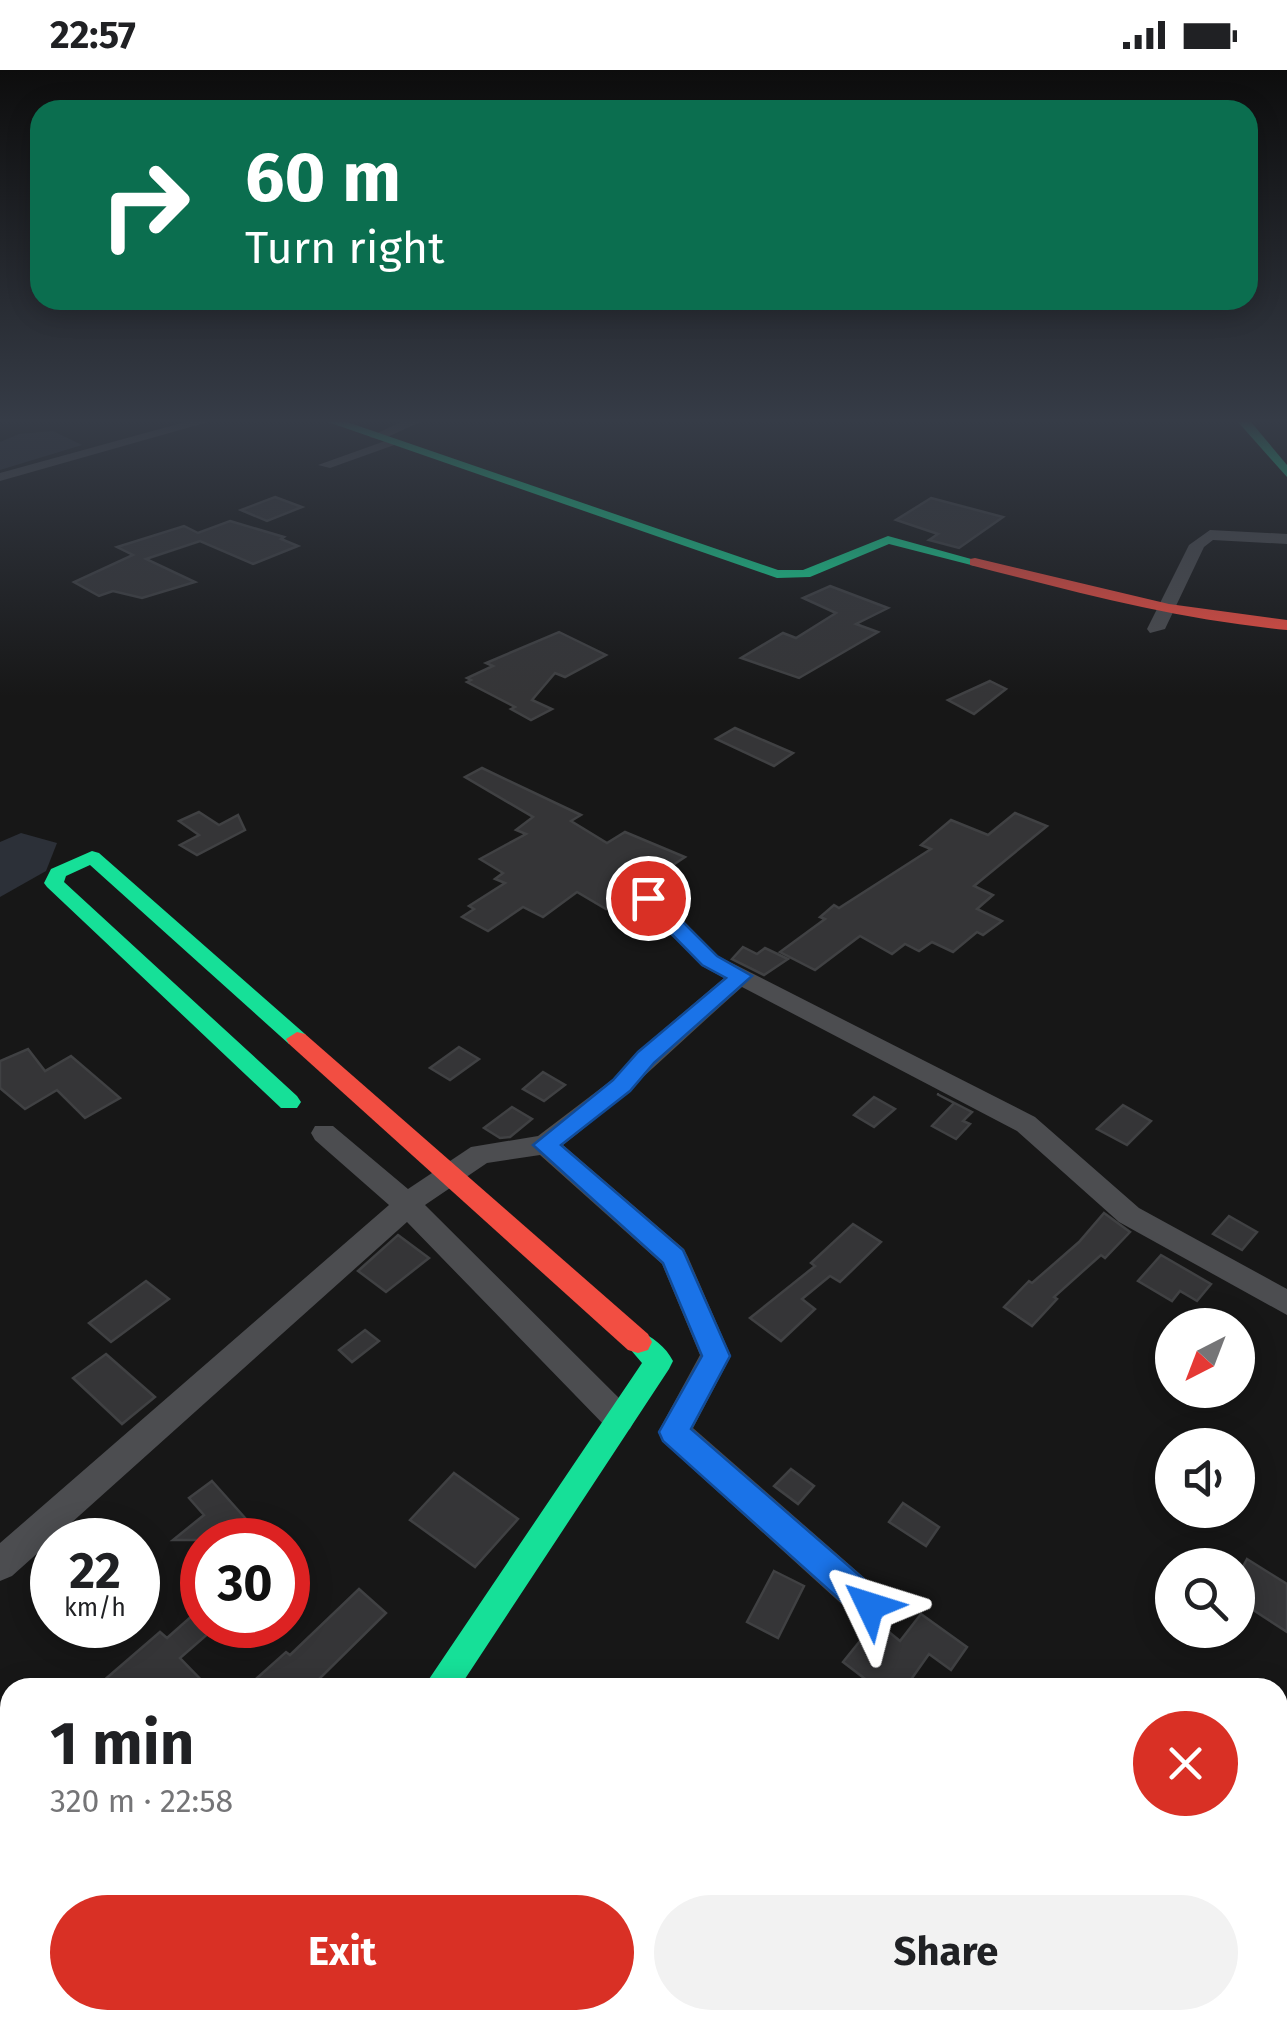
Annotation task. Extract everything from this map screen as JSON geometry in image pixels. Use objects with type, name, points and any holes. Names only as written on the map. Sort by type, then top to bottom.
[{"type":"main road","points":[[598,513],[776,574],[805,574],[888,540],[1162,620],[1287,625]]},
{"type":"main road","points":[[289,1102],[67,895],[54,882],[58,873],[92,857],[658,1361],[446,1678]]},
{"type":"street","points":[[1162,620],[1197,546],[1210,535],[1287,539]]},
{"type":"street","points":[[648,898],[710,961],[1026,1124],[1128,1216],[1287,1303]]},
{"type":"street","points":[[0,1565],[408,1205],[481,1154],[545,1145],[622,1085],[646,1058],[741,976]]},
{"type":"street","points":[[324,1133],[408,1205],[619,1420]]},
{"type":"street","points":[[545,1145],[674,1257],[716,1356],[674,1432],[870,1606]]},
{"type":"shaded area","points":[[21,833],[57,843],[46,871],[0,897],[0,842]]},
{"type":"building","points":[[249,513],[286,513],[267,521]]},
{"type":"building","points":[[907,513],[989,513],[1003,517],[959,548],[929,540],[938,534],[896,520]]},
{"type":"building","points":[[230,521],[284,537],[281,539],[298,546],[253,564],[200,541],[146,559],[195,582],[142,598],[113,591],[99,596],[74,582],[133,555],[117,547],[184,526],[198,533]]},
{"type":"building","points":[[830,586],[888,608],[856,624],[878,632],[799,678],[741,658],[783,633],[796,638],[836,613],[803,598]]},
{"type":"building","points":[[559,632],[606,655],[565,677],[555,673],[532,700],[552,709],[531,720],[511,709],[515,707],[467,682],[471,680],[467,678],[493,666],[486,663]]},
{"type":"building","points":[[990,681],[1006,689],[974,714],[948,700]]},
{"type":"building","points":[[735,728],[793,753],[774,766],[716,739]]},
{"type":"building","points":[[482,768],[581,815],[571,821],[607,843],[625,832],[685,857],[664,871],[675,876],[656,889],[639,889],[606,909],[577,892],[543,917],[523,907],[488,931],[462,917],[474,909],[469,906],[505,883],[495,879],[503,873],[480,859],[526,834],[516,830],[533,817],[465,777]]},
{"type":"building","points":[[199,812],[219,825],[238,815],[245,830],[197,855],[180,845],[199,835],[179,821]]},
{"type":"building","points":[[1015,813],[1047,826],[974,886],[993,895],[977,909],[1002,921],[983,935],[977,932],[953,952],[932,942],[919,951],[905,944],[892,954],[860,936],[815,970],[780,952],[825,919],[820,917],[834,905],[839,908],[931,849],[921,845],[951,820],[988,835]]},
{"type":"building","points":[[743,947],[757,954],[765,948],[788,959],[764,975],[732,959]]},
{"type":"building","points":[[459,1047],[479,1059],[450,1080],[430,1068]]},
{"type":"building","points":[[28,1049],[45,1071],[71,1056],[120,1098],[85,1118],[57,1090],[25,1109],[0,1088],[0,1061]]},
{"type":"building","points":[[543,1072],[565,1085],[544,1101],[523,1089]]},
{"type":"building","points":[[937,1094],[972,1112],[963,1121],[970,1124],[956,1139],[932,1126],[954,1103]]},
{"type":"building","points":[[874,1097],[895,1109],[874,1127],[854,1115]]},
{"type":"building","points":[[1123,1105],[1151,1121],[1127,1145],[1097,1129]]},
{"type":"building","points":[[512,1107],[532,1119],[510,1137],[500,1138],[484,1128]]},
{"type":"building","points":[[1104,1213],[1130,1232],[1105,1258],[1101,1255],[1054,1297],[1057,1299],[1032,1326],[1004,1307],[1029,1281],[1032,1283],[1079,1242]]},
{"type":"building","points":[[1229,1216],[1257,1232],[1242,1250],[1213,1234]]},
{"type":"building","points":[[853,1224],[881,1242],[840,1282],[830,1276],[802,1299],[815,1309],[781,1341],[750,1318],[815,1266],[811,1263]]},
{"type":"building","points":[[398,1235],[429,1258],[386,1292],[358,1271]]},
{"type":"building","points":[[1161,1255],[1211,1284],[1197,1301],[1180,1291],[1172,1301],[1138,1281]]},
{"type":"building","points":[[146,1281],[169,1299],[111,1342],[89,1323]]},
{"type":"building","points":[[365,1330],[379,1341],[352,1362],[339,1350]]},
{"type":"building","points":[[106,1354],[155,1397],[122,1424],[73,1378]]},
{"type":"building","points":[[791,1469],[814,1486],[798,1504],[774,1486]]},
{"type":"building","points":[[454,1473],[518,1519],[475,1567],[410,1520]]},
{"type":"building","points":[[212,1481],[245,1518],[200,1518],[204,1515],[189,1498]]},
{"type":"building","points":[[903,1503],[939,1527],[926,1546],[889,1522]]},
{"type":"building","points":[[1255,1564],[1287,1584],[1287,1632],[1255,1611]]},
{"type":"building","points":[[774,1571],[804,1586],[778,1638],[747,1622]]},
{"type":"building","points":[[359,1589],[386,1613],[320,1678],[257,1678],[286,1652],[290,1655],[297,1648],[310,1648],[310,1636]]},
{"type":"building","points":[[921,1614],[967,1647],[951,1670],[929,1654],[912,1678],[864,1678],[843,1662],[872,1626],[879,1624],[900,1641]]},
{"type":"building","points":[[180,1626],[180,1648],[192,1648],[180,1658],[199,1678],[107,1678],[141,1648],[160,1648],[160,1632],[167,1638]]},
{"type":"traffic: fast","points":[[600,513],[777,574],[805,574],[888,540],[975,562]]},
{"type":"traffic: fast","points":[[289,1102],[54,883],[58,873],[92,857],[297,1039]]},
{"type":"traffic: fast","points":[[446,1678],[659,1361],[638,1342]]},
{"type":"traffic: jam","points":[[975,562],[1169,609],[1287,625]]},
{"type":"traffic: jam","points":[[297,1039],[638,1342]]},
{"type":"route","points":[[648,898],[710,961],[741,976],[646,1058],[622,1085],[545,1145],[674,1257],[716,1356],[674,1432],[870,1606]]}]
